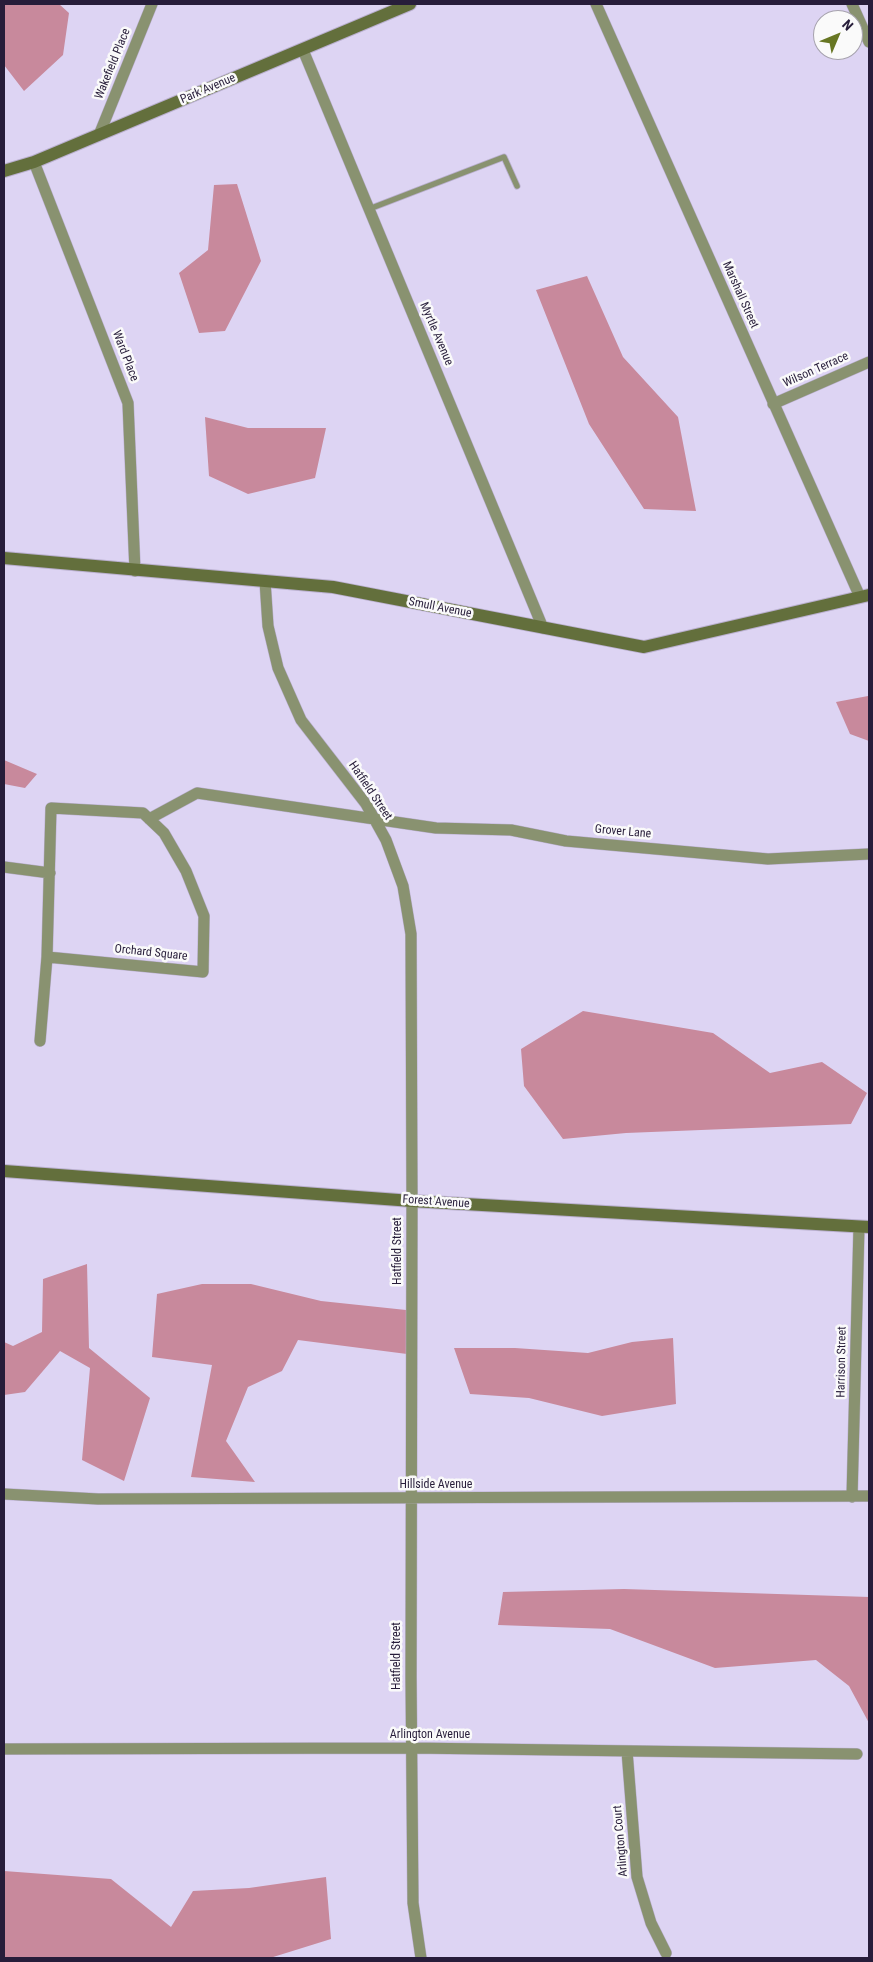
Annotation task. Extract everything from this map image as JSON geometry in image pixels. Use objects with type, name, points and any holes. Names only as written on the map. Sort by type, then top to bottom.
[{"type":"street","name":"Wakefield Place","points":[[99,135],[152,4]]},
{"type":"street","name":"Park Avenue","points":[[4,171],[34,162],[410,4]]},
{"type":"street","name":"Marshall Street","points":[[596,4],[773,404],[864,596]]},
{"type":"street","points":[[852,4],[869,42]]},
{"type":"street","name":"Myrtle Avenue","points":[[304,50],[543,628]]},
{"type":"street","name":"Ward Place","points":[[34,162],[128,403],[135,571]]},
{"type":"street","name":"Wilson Terrace","points":[[773,404],[869,362]]},
{"type":"street","name":"Smull Avenue","points":[[4,558],[333,587],[644,647],[864,596]]},
{"type":"street","name":"Hatfield Street","points":[[265,581],[268,626],[278,668],[301,720],[360,797],[386,840],[403,886],[411,934],[413,1903],[421,1958]]},
{"type":"street","points":[[40,1041],[47,957],[51,808],[143,813],[149,818],[197,793],[375,819]]},
{"type":"street","name":"Orchard Square","points":[[47,957],[203,972],[204,916],[186,871],[164,833],[149,818]]},
{"type":"street","name":"Grover Lane","points":[[375,819],[436,828],[511,830],[566,841],[768,859],[869,854]]},
{"type":"street","points":[[4,867],[50,873]]},
{"type":"street","name":"Forest Avenue","points":[[4,1171],[412,1200],[864,1227]]},
{"type":"street","name":"Harrison Street","points":[[852,1497],[864,1227]]},
{"type":"street","name":"Hillside Avenue","points":[[4,1494],[98,1498],[412,1499],[869,1496]]},
{"type":"street","name":"Arlington Avenue","points":[[4,1748],[412,1748],[857,1754]]},
{"type":"street","name":"Arlington Court","points":[[627,1750],[637,1878],[651,1923],[666,1953]]},
{"type":"lane","points":[[369,209],[504,157],[517,186]]},
{"type":"shaded area","points":[[4,4],[59,4],[69,13],[63,55],[24,91],[4,65]]},
{"type":"shaded area","points":[[237,184],[261,261],[225,331],[199,333],[179,273],[208,250],[214,185]]},
{"type":"shaded area","points":[[587,276],[623,357],[678,417],[696,511],[644,509],[589,424],[536,290]]},
{"type":"shaded area","points":[[205,417],[248,428],[326,428],[315,478],[248,494],[209,476]]},
{"type":"shaded area","points":[[869,696],[869,741],[850,734],[836,702]]},
{"type":"shaded area","points":[[4,760],[37,774],[25,788],[4,784]]},
{"type":"shaded area","points":[[583,1011],[713,1033],[770,1073],[822,1062],[867,1093],[851,1124],[626,1133],[563,1139],[524,1086],[521,1049]]},
{"type":"shaded area","points":[[87,1264],[89,1348],[150,1398],[124,1481],[82,1460],[90,1368],[60,1351],[25,1392],[4,1395],[4,1342],[13,1346],[42,1332],[43,1279]]},
{"type":"shaded area","points":[[202,1284],[251,1284],[321,1301],[406,1310],[407,1354],[298,1340],[282,1371],[248,1387],[226,1441],[255,1482],[191,1477],[212,1365],[152,1357],[157,1294]]},
{"type":"shaded area","points":[[673,1338],[676,1404],[602,1416],[529,1398],[470,1394],[454,1348],[515,1348],[588,1353],[632,1342]]},
{"type":"shaded area","points":[[624,1589],[869,1597],[869,1723],[849,1686],[816,1660],[715,1668],[610,1629],[498,1625],[503,1592]]},
{"type":"shaded area","points":[[4,1871],[111,1879],[171,1927],[193,1891],[249,1888],[326,1877],[331,1939],[270,1958],[4,1958]]}]
